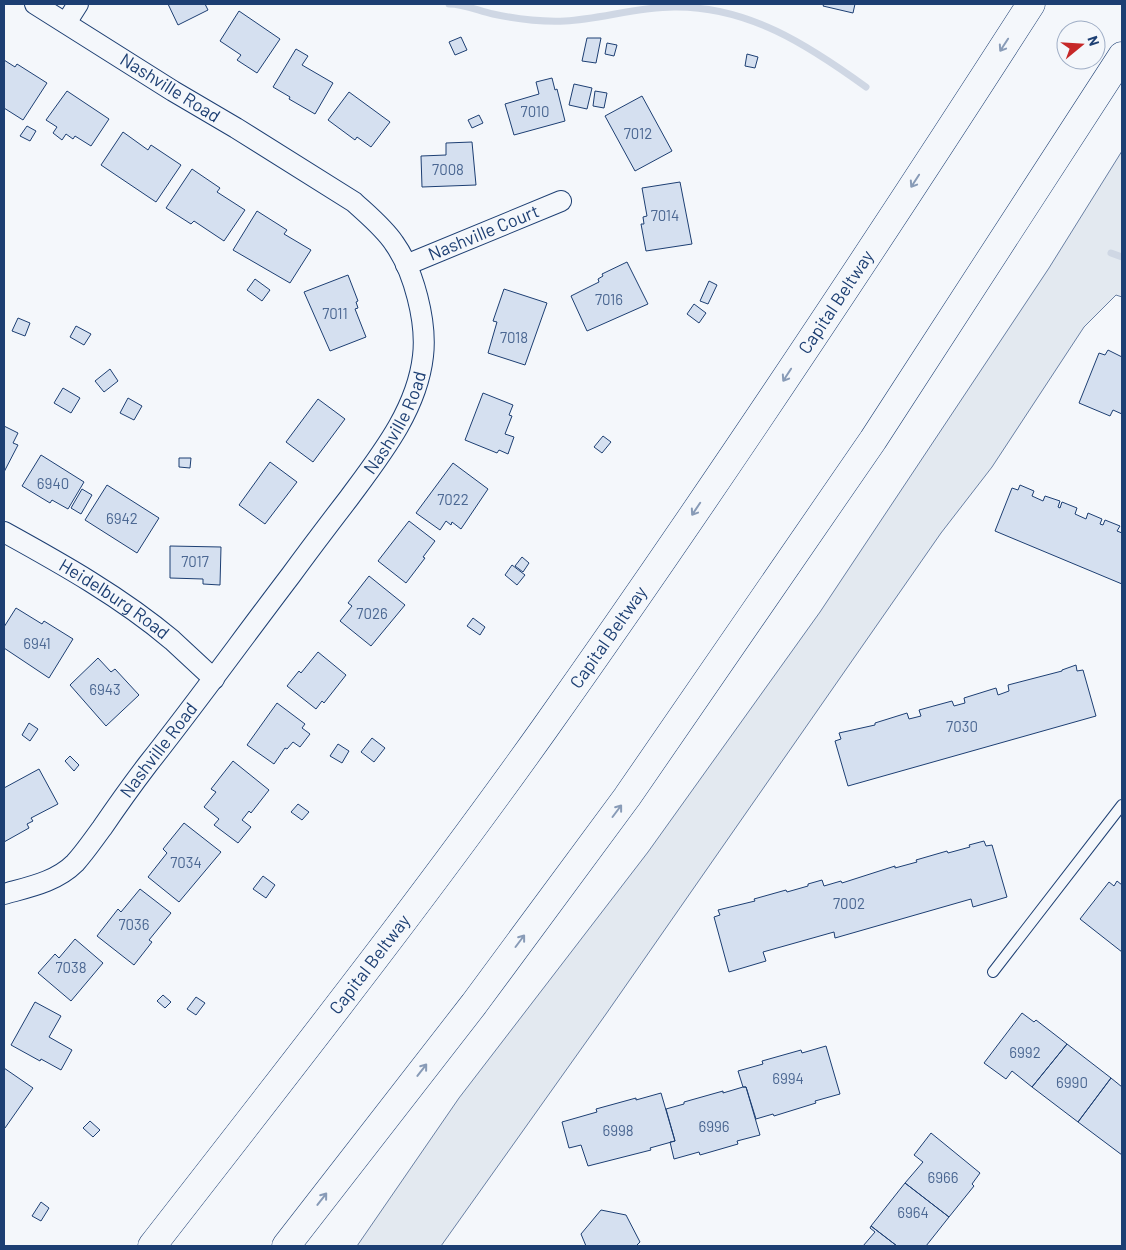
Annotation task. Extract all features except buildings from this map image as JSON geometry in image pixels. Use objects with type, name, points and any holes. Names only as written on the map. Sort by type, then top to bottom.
[{"type":"highway","name":"Capital Beltway","points":[[152,1246],[394,934],[544,730],[783,381],[1031,4]]},
{"type":"highway","points":[[286,1246],[474,1004],[627,797],[873,440],[1122,56]]},
{"type":"street","name":"Nashville Road","points":[[4,894],[50,880],[63,873],[75,863],[86,850],[133,784],[214,679],[364,477],[412,401],[424,355],[417,296],[406,265],[394,242],[354,202],[35,4]]},
{"type":"street","points":[[66,23],[78,4]]},
{"type":"street","name":"Nashville Court","points":[[406,265],[561,201]]},
{"type":"street","name":"Heidelburg Road","points":[[4,532],[112,595],[171,640],[214,679]]},
{"type":"lane","points":[[993,972],[1122,805]]},
{"type":"shaded area","points":[[1122,151],[1122,297],[1116,295],[1084,327],[992,467],[941,533],[606,1014],[441,1246],[357,1246],[459,1098],[648,852],[820,612],[1049,268]]},
{"type":"waterway","points":[[449,4],[493,14],[547,21],[579,20],[633,11],[674,7],[701,8],[727,13],[752,21],[799,43],[866,87]]},
{"type":"waterway","points":[[1111,253],[1122,257]]}]
